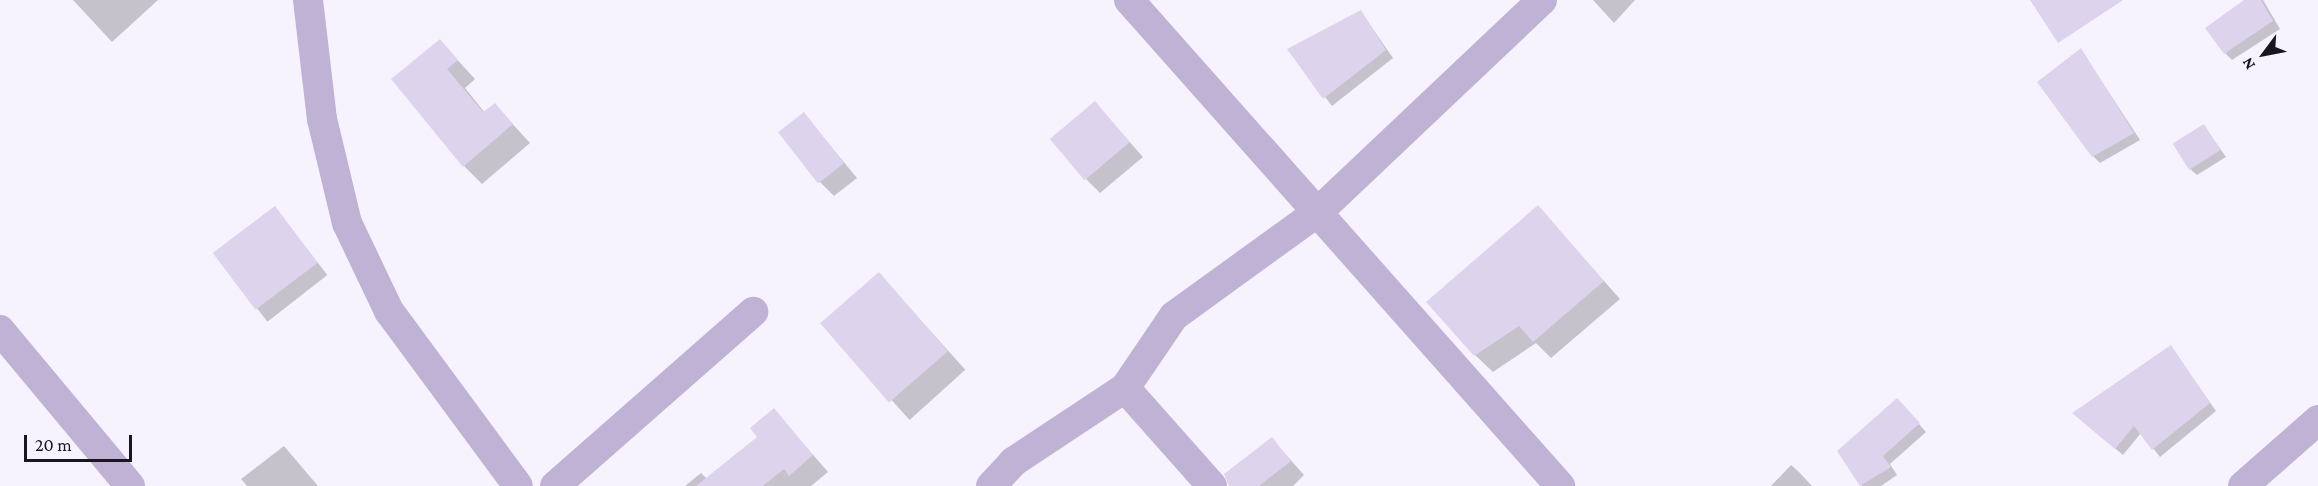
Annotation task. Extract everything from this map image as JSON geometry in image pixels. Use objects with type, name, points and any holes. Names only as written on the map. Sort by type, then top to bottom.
[{"type":"street","points":[[308,0],[322,119],[347,223],[389,311],[518,486]]},
{"type":"street","points":[[992,486],[1013,462],[1125,388],[1174,316],[1319,211],[1542,0]]},
{"type":"street","points":[[1135,2],[1560,486]]},
{"type":"street","points":[[555,486],[753,312]]},
{"type":"street","points":[[0,330],[130,486]]},
{"type":"street","points":[[1125,388],[1212,486]]},
{"type":"street","points":[[2243,486],[2318,420]]},
{"type":"building","points":[[2030,0],[2123,0],[2058,43]]},
{"type":"building","points":[[2244,0],[2261,0],[2273,21],[2224,54],[2205,28]]},
{"type":"building","points":[[1361,10],[1386,50],[1323,99],[1287,49]]},
{"type":"building","points":[[440,39],[458,60],[447,69],[483,112],[495,103],[513,124],[463,167],[391,79]]},
{"type":"building","points":[[2081,48],[2134,133],[2092,157],[2037,82]]},
{"type":"building","points":[[1095,101],[1130,142],[1085,180],[1050,139]]},
{"type":"building","points":[[804,112],[844,163],[818,184],[778,132]]},
{"type":"building","points":[[2204,124],[2220,150],[2189,170],[2173,144]]},
{"type":"building","points":[[1538,205],[1604,281],[1533,342],[1519,326],[1474,356],[1426,302]]},
{"type":"building","points":[[275,206],[318,263],[255,310],[213,253]]},
{"type":"building","points":[[879,272],[948,351],[889,402],[820,323]]},
{"type":"building","points":[[2171,345],[2210,403],[2152,450],[2134,426],[2115,449],[2072,413]]},
{"type":"building","points":[[1897,398],[1920,423],[1883,456],[1891,467],[1860,486],[1837,451]]},
{"type":"building","points":[[774,408],[813,455],[789,476],[784,469],[763,486],[696,486],[757,437],[750,428]]},
{"type":"building","points":[[1272,437],[1291,461],[1259,486],[1229,486],[1224,474]]}]
